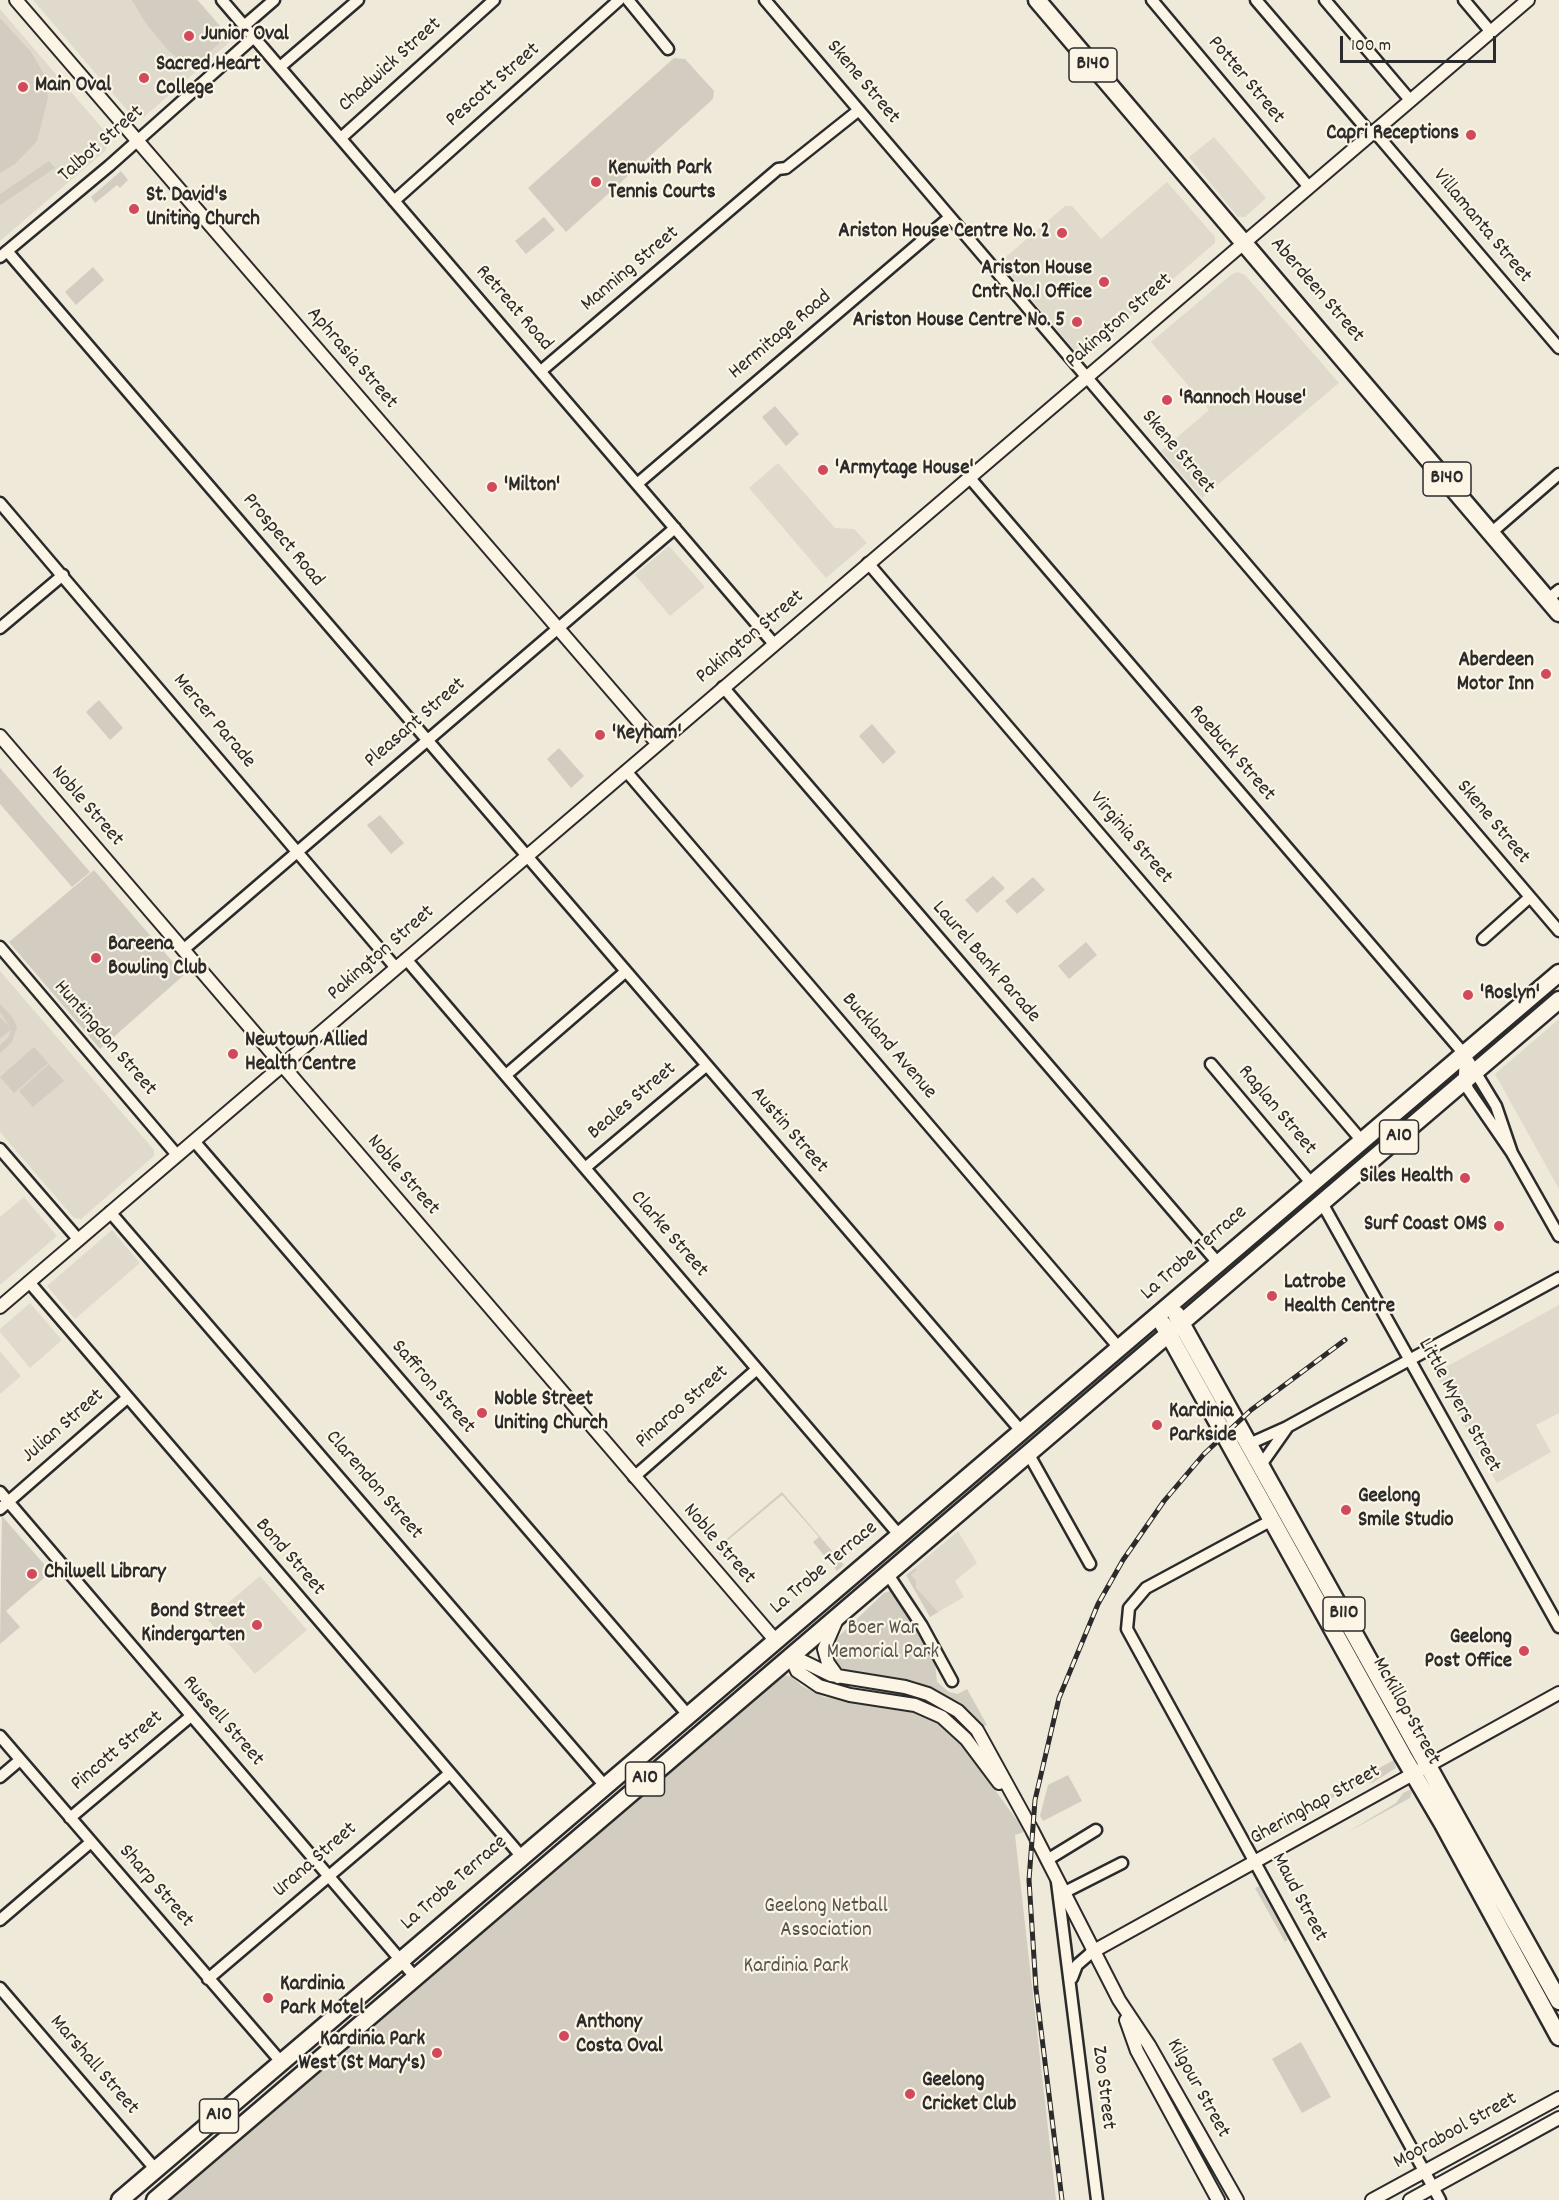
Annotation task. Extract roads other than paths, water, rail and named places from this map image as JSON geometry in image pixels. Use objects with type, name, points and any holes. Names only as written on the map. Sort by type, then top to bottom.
[{"type":"main road","name":"Aberdeen Street","points":[[1037,0],[1492,532],[1554,595],[1559,613]]},
{"type":"main road","name":"La Trobe Terrace","points":[[120,2200],[1362,1140],[1466,1055],[1559,973]]},
{"type":"main road","name":"La Trobe Terrace","points":[[155,2200],[1559,1000]]},
{"type":"main road","name":"McKillop Street","points":[[1165,1310],[1272,1520],[1559,2001]]},
{"type":"main road","name":"McKillop Street","points":[[1175,1328],[1261,1465],[1559,2037]]},
{"type":"main road","points":[[1249,1444],[1247,1458],[1274,1509],[1272,1520]]},
{"type":"main road","points":[[776,1641],[790,1655]]},
{"type":"street","name":"Aphrasia Street","points":[[16,0],[657,743]]},
{"type":"street","name":"Retreat Road","points":[[222,0],[774,644]]},
{"type":"street","points":[[244,26],[274,0]]},
{"type":"street","points":[[280,67],[358,0]]},
{"type":"street","name":"Chadwick Street","points":[[341,138],[494,0]]},
{"type":"street","name":"Pescott Street","points":[[394,201],[619,0]]},
{"type":"street","points":[[628,0],[668,49]]},
{"type":"street","name":"Skene Street","points":[[765,0],[1559,931]]},
{"type":"street","name":"Potter Street","points":[[1152,0],[1308,186]]},
{"type":"street","name":"Villamanta Street","points":[[1256,0],[1559,348]]},
{"type":"street","points":[[1325,0],[1410,100]]},
{"type":"street","points":[[1464,0],[1491,32]]},
{"type":"street","name":"Pakington Street","points":[[0,1306],[1528,0]]},
{"type":"street","name":"Talbot Street","points":[[4,254],[254,37]]},
{"type":"street","name":"Manning Street","points":[[541,372],[778,169],[786,168],[859,110]]},
{"type":"street","name":"Hermitage Road","points":[[637,484],[950,217]]},
{"type":"street","name":"Prospect Road","points":[[4,254],[428,740],[526,856]]},
{"type":"street","points":[[1492,532],[1559,474]]},
{"type":"street","name":"Roebuck Street","points":[[969,477],[1466,1055],[1471,1076]]},
{"type":"street","name":"Mercer Parade","points":[[0,503],[298,853],[401,963]]},
{"type":"street","name":"Pleasant Street","points":[[183,950],[675,528]]},
{"type":"street","name":"Virginia Street","points":[[868,563],[1362,1140]]},
{"type":"street","points":[[0,628],[63,575]]},
{"type":"street","name":"Laurel Bank Parade","points":[[723,687],[1218,1263]]},
{"type":"street","name":"Noble Street","points":[[0,736],[776,1641]]},
{"type":"street","name":"Buckland Avenue","points":[[626,771],[1120,1348]]},
{"type":"street","name":"Austin Street","points":[[526,856],[1022,1432]]},
{"type":"street","points":[[1483,939],[1530,897]]},
{"type":"street","name":"Huntingdon Street","points":[[0,947],[177,1155]]},
{"type":"street","name":"Clarke Street","points":[[401,963],[506,1075],[900,1536]]},
{"type":"street","points":[[506,1075],[625,972]]},
{"type":"street","name":"Raglan Street","points":[[1210,1064],[1312,1184]]},
{"type":"street","name":"Beales Street","points":[[585,1168],[706,1066]]},
{"type":"street","points":[[1471,1076],[1500,1114],[1512,1153]]},
{"type":"street","points":[[1471,1076],[1479,1107],[1512,1153],[1559,1236]]},
{"type":"street","name":"Saffron Street","points":[[194,1141],[688,1715]]},
{"type":"street","points":[[0,1149],[78,1239]]},
{"type":"street","name":"Little Myers Street","points":[[1322,1203],[1559,1627]]},
{"type":"street","name":"Clarendon Street","points":[[110,1212],[604,1786]]},
{"type":"street","points":[[1249,1444],[1287,1427],[1559,1278]]},
{"type":"street","name":"Bond Street","points":[[29,1282],[126,1399],[522,1857]]},
{"type":"street","name":"Pinaroo Street","points":[[634,1477],[758,1369]]},
{"type":"street","name":"Julian Street","points":[[4,1505],[126,1399]]},
{"type":"street","points":[[1261,1465],[1287,1427]]},
{"type":"street","points":[[1028,1453],[1090,1564]]},
{"type":"street","name":"Russell Street","points":[[0,1492],[4,1505],[191,1716],[415,1977]]},
{"type":"street","name":"Maud Street","points":[[1272,1520],[1146,1588],[1133,1601],[1127,1614],[1126,1625],[1131,1638],[1256,1861],[1440,2200]]},
{"type":"street","points":[[888,1573],[922,1626],[952,1681]]},
{"type":"street","points":[[838,1677],[828,1663],[824,1649],[839,1615]]},
{"type":"street","name":"Kilgour Street","points":[[790,1655],[838,1677],[913,1689],[937,1698],[958,1711],[977,1730],[1047,1860],[1092,1952],[1119,2000],[1149,2045],[1237,2200]]},
{"type":"street","name":"Kilgour Street","points":[[790,1655],[797,1671],[819,1686],[850,1695],[915,1705],[942,1717],[966,1739],[1019,1808]]},
{"type":"street","name":"Gheringhap Street","points":[[1092,1952],[1559,1693]]},
{"type":"street","name":"Pincott Street","points":[[70,1818],[191,1716]]},
{"type":"street","name":"Sharp Street","points":[[0,1736],[282,2063]]},
{"type":"street","points":[[0,1777],[20,1760]]},
{"type":"street","name":"Urana Street","points":[[208,1979],[450,1773]]},
{"type":"street","points":[[1047,1860],[1096,1833]]},
{"type":"street","points":[[0,1920],[91,1842]]},
{"type":"street","points":[[1063,1893],[1122,1863]]},
{"type":"street","name":"Zoo Street","points":[[1057,1881],[1097,2200]]},
{"type":"street","points":[[1071,1981],[1077,1965],[1092,1952]]},
{"type":"street","name":"Marshall Street","points":[[0,1988],[156,2170]]},
{"type":"street","name":"Kilgour Street","points":[[1119,2000],[1137,2051],[1216,2197]]},
{"type":"street","name":"Moorabool Street","points":[[1371,2200],[1559,2098]]},
{"type":"street","points":[[1171,2115],[1185,2108]]},
{"type":"street","name":"Moorabool Street","points":[[1410,2200],[1559,2118]]},
{"type":"street","points":[[1216,2197],[1230,2187]]},
{"type":"railway","points":[[1062,2200],[1036,1989],[1029,1880],[1035,1800],[1059,1698],[1098,1604],[1123,1560],[1164,1501],[1204,1454],[1251,1410],[1345,1340]]},
{"type":"place","name":"Junior Oval","points":[[189,36]]},
{"type":"place","name":"Sacred Heart College","points":[[144,78]]},
{"type":"place","name":"Main Oval","points":[[23,87]]},
{"type":"place","name":"Capri Receptions","points":[[1471,135]]},
{"type":"place","name":"Kenwith Park Tennis Courts","points":[[596,182]]},
{"type":"place","name":"St. David's Uniting Church","points":[[134,209]]},
{"type":"place","name":"Ariston House Centre No. 2","points":[[1062,233]]},
{"type":"place","name":"Ariston House Cntr No.1 Office","points":[[1104,282]]},
{"type":"place","name":"Ariston House Centre No. 5","points":[[1077,322]]},
{"type":"place","name":"'Rannoch House'","points":[[1167,400]]},
{"type":"place","name":"'Armytage House'","points":[[823,470]]},
{"type":"place","name":"'Milton'","points":[[492,487]]},
{"type":"place","name":"Aberdeen Motor Inn","points":[[1546,674]]},
{"type":"place","name":"'Keyham'","points":[[600,735]]},
{"type":"place","name":"Bareena Bowling Club","points":[[96,958]]},
{"type":"place","name":"'Roslyn'","points":[[1468,995]]},
{"type":"place","name":"Newtown Allied Health Centre","points":[[233,1054]]},
{"type":"place","name":"Siles Health","points":[[1465,1178]]},
{"type":"place","name":"Surf Coast OMS","points":[[1499,1226]]},
{"type":"place","name":"Latrobe Health Centre","points":[[1272,1296]]},
{"type":"place","name":"Noble Street Uniting Church","points":[[482,1413]]},
{"type":"place","name":"Kardinia Parkside","points":[[1157,1425]]},
{"type":"place","name":"Geelong Smile Studio","points":[[1346,1510]]},
{"type":"place","name":"Chilwell Library","points":[[32,1574]]},
{"type":"place","name":"Bond Street Kindergarten","points":[[257,1625]]},
{"type":"place","name":"Geelong Post Office","points":[[1524,1651]]},
{"type":"place","name":"Kardinia Park Motel","points":[[268,1998]]},
{"type":"place","name":"Anthony Costa Oval","points":[[564,2036]]},
{"type":"place","name":"Kardinia Park West (St Mary's)","points":[[437,2053]]},
{"type":"place","name":"Geelong Cricket Club","points":[[910,2094]]},
{"type":"park label","name":"Boer War Memorial Park","points":[[883,1642]]},
{"type":"park label","name":"Geelong Netball Association","points":[[826,1920]]},
{"type":"park label","name":"Kardinia Park","points":[[796,1968]]}]
